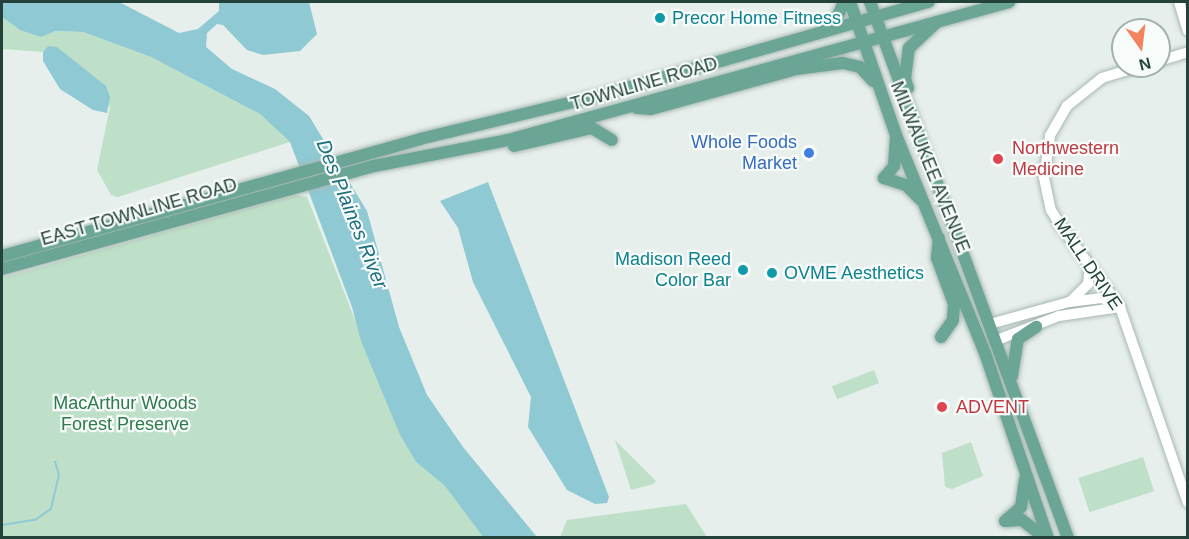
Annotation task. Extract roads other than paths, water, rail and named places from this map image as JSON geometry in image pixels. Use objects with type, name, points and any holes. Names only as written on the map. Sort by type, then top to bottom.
[{"type":"main road","points":[[822,31],[836,20],[844,2]]},
{"type":"main road","name":"MILWAUKEE AVENUE","points":[[850,2],[896,135],[982,344],[1046,537]]},
{"type":"main road","name":"MILWAUKEE AVENUE","points":[[870,2],[936,174],[1015,392]]},
{"type":"main road","name":"TOWNLINE ROAD","points":[[277,179],[369,153],[598,96],[929,2]]},
{"type":"main road","name":"TOWNLINE ROAD","points":[[285,189],[374,166],[469,150],[626,108],[882,34],[1009,2]]},
{"type":"main road","points":[[936,174],[905,79],[909,48],[942,18]]},
{"type":"main road","points":[[626,108],[651,109],[796,69],[843,63],[860,67],[879,89]]},
{"type":"main road","points":[[469,150],[487,152],[592,128],[612,140]]},
{"type":"main road","points":[[896,135],[894,166],[884,178],[906,185],[925,204]]},
{"type":"main road","name":"EAST TOWNLINE ROAD","points":[[2,256],[277,179]]},
{"type":"main road","name":"EAST TOWNLINE ROAD","points":[[2,269],[285,189]]},
{"type":"main road","points":[[939,236],[937,258],[954,303],[953,320],[941,337]]},
{"type":"main road","points":[[1035,327],[1018,339],[1011,368],[1015,392],[1068,537]]},
{"type":"main road","points":[[1025,474],[1021,507],[1005,521],[1022,520],[1046,537]]},
{"type":"street","points":[[1179,2],[1188,31]]},
{"type":"street","points":[[1171,57],[1188,52]]},
{"type":"street","name":"MALL DRIVE","points":[[1111,75],[1102,78],[1076,95],[1053,128],[1044,155],[1044,178],[1051,210],[1120,306],[1188,503]]},
{"type":"street","points":[[1070,302],[1088,284],[1090,265]]},
{"type":"street","points":[[990,324],[1070,302],[1102,298],[1120,306]]},
{"type":"street","points":[[997,340],[1059,316],[1120,306]]},
{"type":"water","name":"Des Plaines River","points":[[2,2],[119,2],[179,33],[198,29],[219,11],[219,2],[309,2],[317,34],[300,51],[263,55],[247,50],[223,25],[217,24],[207,33],[206,47],[232,69],[275,89],[309,116],[367,211],[399,327],[427,395],[463,447],[537,537],[483,537],[445,486],[416,462],[400,435],[361,341],[352,307],[290,142],[260,114],[151,57],[83,32],[55,31],[41,37],[20,30],[2,17]]},
{"type":"water","points":[[48,46],[57,47],[106,86],[110,97],[107,113],[93,110],[60,89],[43,61],[43,52]]},
{"type":"water","points":[[488,182],[609,497],[607,503],[595,504],[567,490],[528,427],[531,397],[473,282],[458,228],[440,201]]},
{"type":"waterway","points":[[2,525],[35,520],[51,509],[59,475],[55,462]]},
{"type":"place","name":"Precor Home Fitness","points":[[660,18]]},
{"type":"place","name":"Whole Foods Market","points":[[809,153]]},
{"type":"place","name":"Northwestern Medicine","points":[[998,159]]},
{"type":"place","name":"Madison Reed Color Bar","points":[[743,270]]},
{"type":"place","name":"OVME Aesthetics","points":[[772,273]]},
{"type":"place","name":"ADVENT","points":[[942,407]]},
{"type":"park label","name":"MacArthur Woods Forest Preserve","points":[[125,414]]}]
